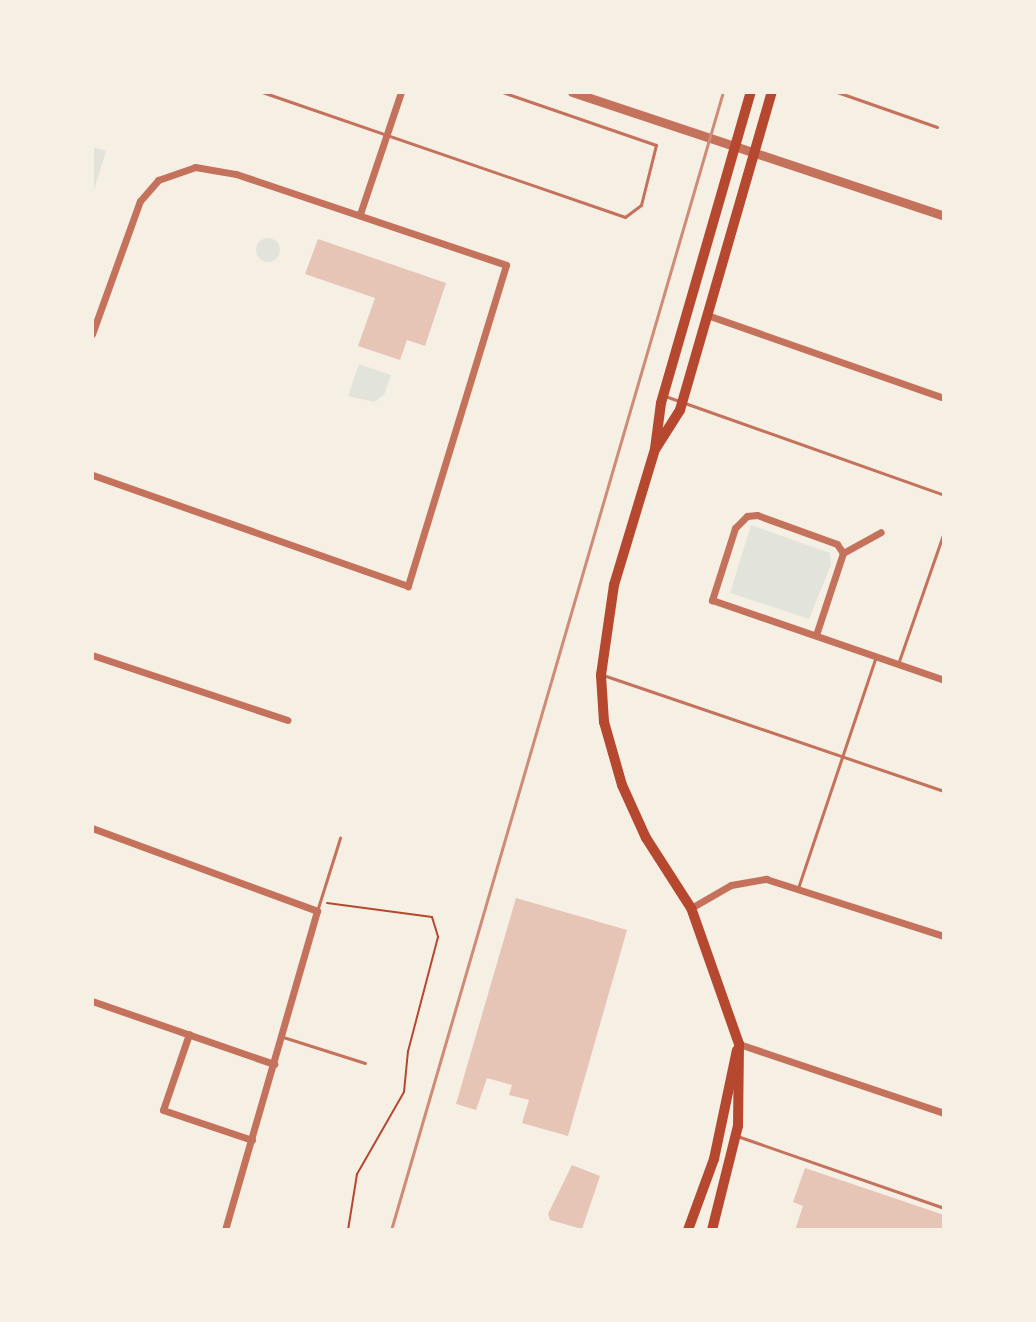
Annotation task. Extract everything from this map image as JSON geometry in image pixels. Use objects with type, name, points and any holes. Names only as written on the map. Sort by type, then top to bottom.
[{"type":"main road","points":[[712,1230],[737,1136],[739,1044],[691,908],[646,838],[622,785],[604,722],[601,675],[614,585],[655,449],[663,396],[751,92]]},
{"type":"main road","points":[[655,449],[683,402],[772,92]]},
{"type":"main road","points":[[688,1230],[720,1130],[739,1044]]},
{"type":"street","points":[[360,214],[401,92]]},
{"type":"street","points":[[572,92],[590,95],[944,216]]},
{"type":"street","points":[[92,334],[140,201],[158,180],[195,167],[236,174],[506,265],[408,586],[92,475]]},
{"type":"street","points":[[707,315],[944,398]]},
{"type":"street","points":[[843,553],[837,544],[757,515],[735,528],[712,600],[944,680]]},
{"type":"street","points":[[816,635],[843,553],[881,532]]},
{"type":"street","points":[[92,655],[287,720]]},
{"type":"street","points":[[92,828],[234,876],[317,911],[225,1230]]},
{"type":"street","points":[[691,908],[731,885],[755,878],[798,888],[944,936]]},
{"type":"street","points":[[92,1001],[274,1064]]},
{"type":"street","points":[[189,1034],[163,1110],[252,1140]]},
{"type":"street","points":[[739,1044],[944,1113]]},
{"type":"lane","points":[[262,92],[625,217],[641,205],[656,145],[502,92]]},
{"type":"lane","points":[[837,92],[937,127]]},
{"type":"lane","points":[[663,396],[943,494],[944,486]]},
{"type":"lane","points":[[898,664],[944,532]]},
{"type":"lane","points":[[798,888],[876,656]]},
{"type":"lane","points":[[601,675],[944,791]]},
{"type":"lane","points":[[317,911],[340,838]]},
{"type":"lane","points":[[283,1037],[365,1063]]},
{"type":"lane","points":[[720,1130],[944,1208]]},
{"type":"path","points":[[317,911],[329,901],[395,916],[432,917],[438,937],[408,1051],[404,1092],[357,1174],[348,1230]]},
{"type":"shaded area","points":[[92,147],[106,151],[94,190],[92,189]]},
{"type":"shaded area","points":[[268,238],[279,245],[280,250],[273,261],[268,262],[257,255],[256,250],[263,239]]},
{"type":"shaded area","points":[[359,364],[391,375],[384,395],[374,402],[348,396]]},
{"type":"shaded area","points":[[751,525],[830,553],[831,565],[809,619],[730,593]]},
{"type":"building","points":[[318,239],[446,283],[425,346],[407,340],[400,360],[358,346],[375,298],[305,274]]},
{"type":"building","points":[[516,898],[627,930],[568,1136],[522,1123],[529,1100],[509,1095],[512,1085],[487,1078],[476,1110],[456,1104]]},
{"type":"building","points":[[572,1165],[600,1176],[582,1229],[550,1220],[548,1214]]},
{"type":"building","points":[[805,1168],[944,1215],[944,1230],[795,1230],[803,1206],[793,1202]]},
{"type":"railway","points":[[391,1230],[723,92]]}]
